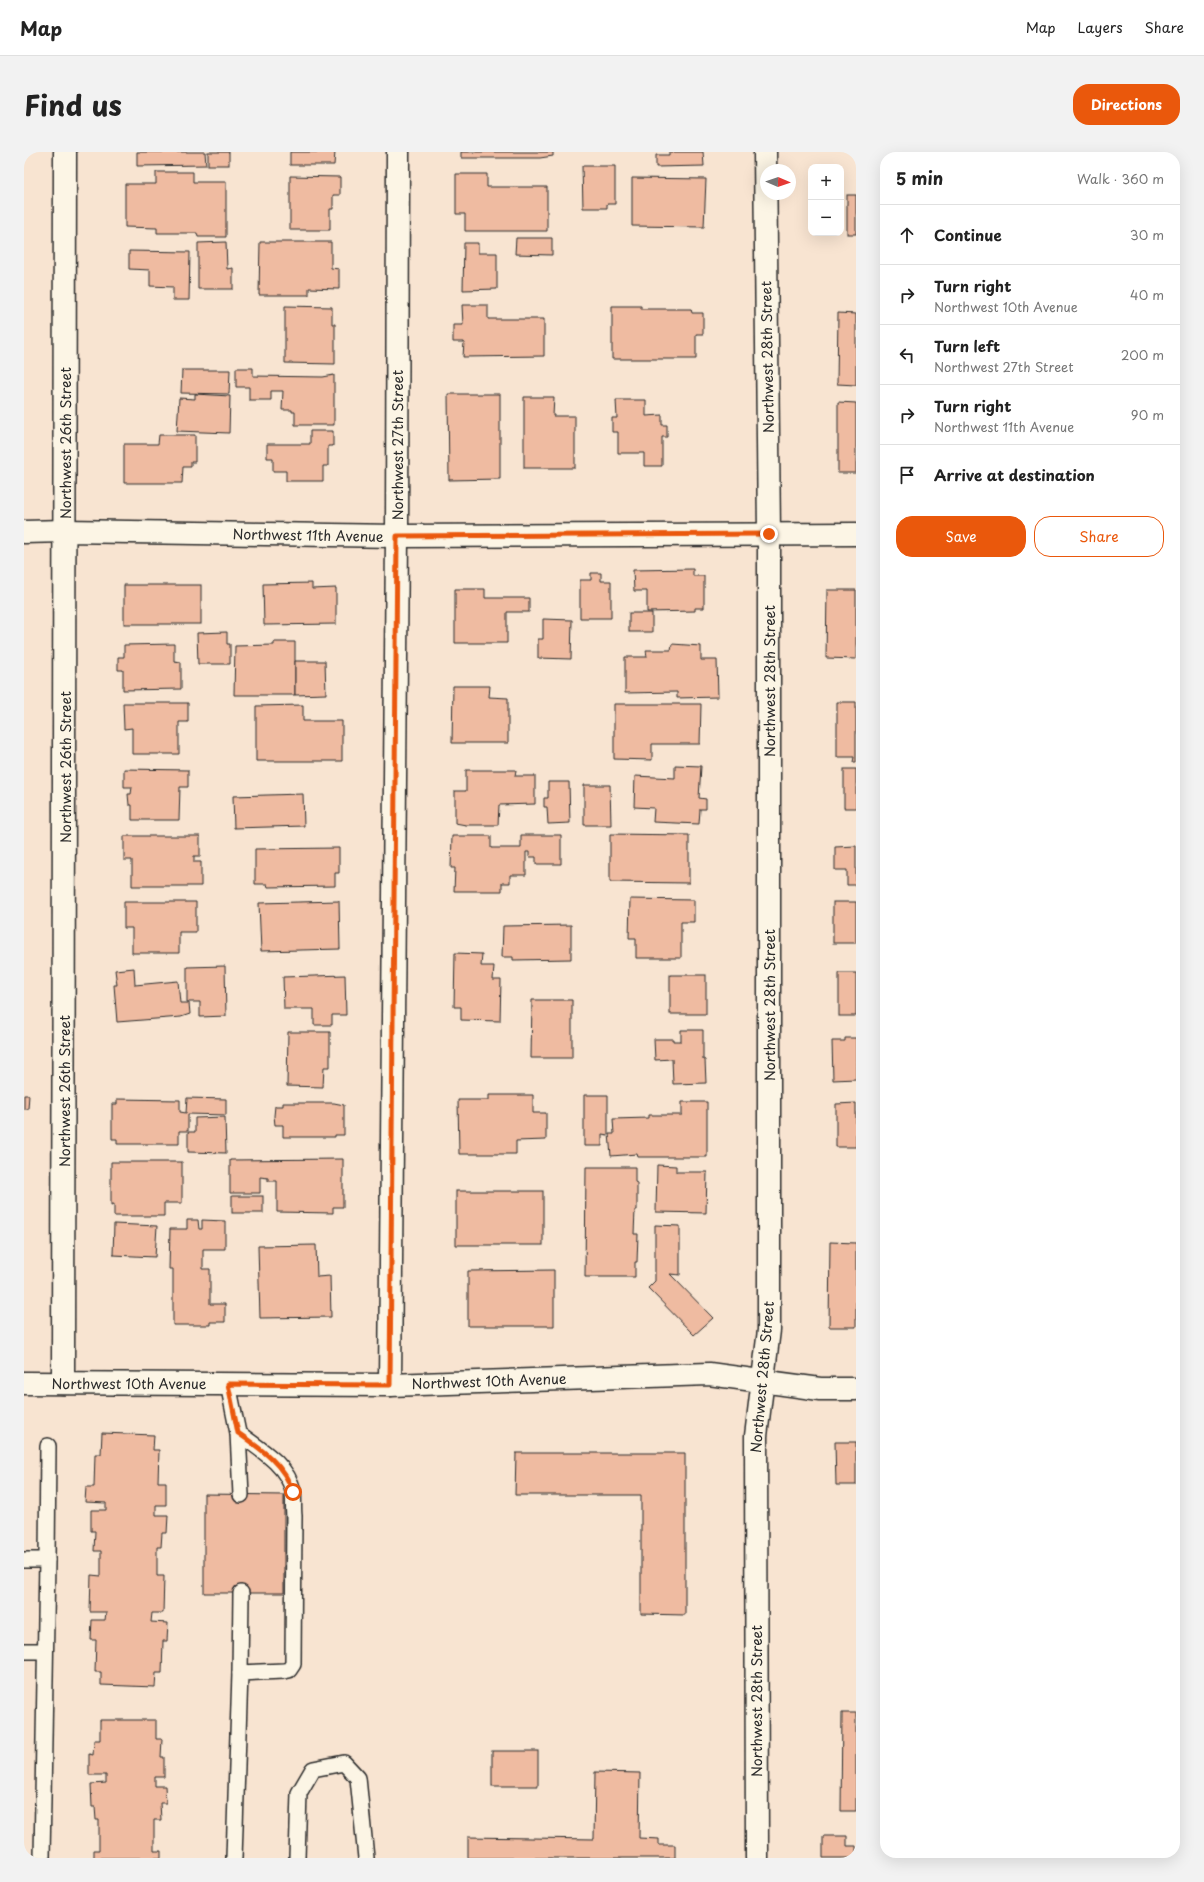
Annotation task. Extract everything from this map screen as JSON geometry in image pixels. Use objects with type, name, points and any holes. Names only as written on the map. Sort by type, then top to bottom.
[{"type":"street","name":"Northwest 26th Street","points":[[63,1382],[65,152]]},
{"type":"street","name":"Northwest 27th Street","points":[[390,1385],[397,536],[398,152]]},
{"type":"street","name":"Northwest 28th Street","points":[[757,1858],[756,1436],[769,1322],[769,534],[765,152]]},
{"type":"street","name":"Northwest 11th Avenue","points":[[24,532],[65,531],[397,536],[856,534]]},
{"type":"street","name":"Northwest 10th Avenue","points":[[24,1383],[63,1382],[390,1385],[709,1374],[820,1389],[856,1389]]},
{"type":"lane","points":[[228,1384],[238,1433],[241,1495]]},
{"type":"lane","points":[[238,1433],[264,1452],[283,1470],[289,1479],[293,1492],[294,1524],[293,1664],[289,1670],[284,1671],[240,1673]]},
{"type":"lane","points":[[42,1858],[48,1446]]},
{"type":"lane","points":[[24,1560],[47,1560]]},
{"type":"lane","points":[[234,1858],[242,1593]]},
{"type":"lane","points":[[24,1651],[45,1650]]},
{"type":"lane","points":[[296,1858],[299,1793],[313,1769],[344,1763],[358,1778],[366,1858]]},
{"type":"building","points":[[137,152],[205,152],[206,165],[137,166]]},
{"type":"building","points":[[208,152],[229,152],[229,165],[208,165]]},
{"type":"building","points":[[290,152],[335,152],[334,165],[290,165]]},
{"type":"building","points":[[461,152],[553,152],[553,156],[540,158],[461,158]]},
{"type":"building","points":[[669,152],[703,152],[704,166],[656,167],[656,155],[669,155]]},
{"type":"building","points":[[582,166],[615,166],[615,204],[607,204],[607,208],[583,208]]},
{"type":"building","points":[[156,172],[193,172],[193,182],[226,182],[226,237],[198,237],[197,233],[157,233],[157,228],[125,227],[125,184],[156,184]]},
{"type":"building","points":[[456,174],[487,174],[487,187],[547,187],[547,231],[465,231],[465,214],[456,214]]},
{"type":"building","points":[[290,176],[340,177],[340,195],[333,195],[333,209],[330,209],[330,230],[290,230]]},
{"type":"building","points":[[632,178],[706,179],[704,227],[632,226]]},
{"type":"building","points":[[847,195],[856,195],[856,234],[847,234]]},
{"type":"building","points":[[516,238],[552,238],[552,255],[515,254]]},
{"type":"building","points":[[226,242],[227,269],[233,268],[233,289],[198,289],[198,243]]},
{"type":"building","points":[[260,242],[331,242],[331,268],[339,269],[339,289],[309,288],[309,295],[259,295]]},
{"type":"building","points":[[464,243],[478,243],[478,253],[497,253],[497,289],[463,290]]},
{"type":"building","points":[[129,251],[190,252],[189,300],[173,300],[173,287],[150,286],[150,270],[129,269]]},
{"type":"building","points":[[462,305],[488,305],[488,319],[544,319],[544,356],[463,357],[464,342],[453,342],[453,325],[463,325]]},
{"type":"building","points":[[285,306],[332,307],[332,324],[335,324],[335,364],[285,363]]},
{"type":"building","points":[[612,306],[641,306],[641,309],[691,309],[692,313],[703,313],[703,334],[696,334],[696,359],[612,359]]},
{"type":"building","points":[[838,313],[856,314],[856,385],[837,384]]},
{"type":"building","points":[[236,368],[253,368],[253,376],[323,377],[334,375],[334,425],[295,425],[295,412],[292,412],[292,410],[282,410],[283,391],[271,391],[271,400],[249,400],[249,387],[236,387]]},
{"type":"building","points":[[182,370],[230,370],[229,394],[181,393]]},
{"type":"building","points":[[195,394],[230,396],[229,433],[177,431],[179,398],[195,399]]},
{"type":"building","points":[[448,394],[500,394],[500,479],[449,480]]},
{"type":"building","points":[[524,397],[554,397],[553,416],[575,416],[575,468],[524,468]]},
{"type":"building","points":[[616,400],[646,400],[646,416],[662,415],[662,425],[667,425],[667,437],[662,437],[662,466],[644,466],[644,453],[618,453],[618,432],[612,432],[612,418],[617,418]]},
{"type":"building","points":[[838,402],[856,403],[856,473],[838,473]]},
{"type":"building","points":[[310,431],[333,431],[333,446],[328,446],[328,466],[323,466],[323,481],[286,481],[286,471],[273,471],[273,458],[267,458],[267,444],[310,444]]},
{"type":"building","points":[[159,435],[195,435],[195,462],[191,462],[191,467],[183,467],[182,483],[124,483],[124,444],[158,444]]},
{"type":"building","points":[[693,569],[693,576],[704,576],[704,608],[695,608],[695,611],[647,612],[647,591],[634,591],[633,570]]},
{"type":"building","points":[[591,573],[601,573],[601,581],[611,581],[611,618],[580,618],[580,580],[591,580]]},
{"type":"building","points":[[312,583],[312,589],[336,588],[336,624],[264,625],[263,584]]},
{"type":"building","points":[[124,585],[201,585],[201,624],[124,624]]},
{"type":"building","points":[[455,589],[485,589],[485,598],[529,598],[529,612],[507,612],[507,643],[455,643]]},
{"type":"building","points":[[827,590],[856,590],[856,659],[826,658]]},
{"type":"building","points":[[629,613],[652,613],[652,632],[629,632]]},
{"type":"building","points":[[543,619],[572,620],[571,659],[538,658],[538,639],[543,639]]},
{"type":"building","points":[[227,632],[227,644],[230,644],[230,664],[198,664],[197,633]]},
{"type":"building","points":[[274,642],[295,642],[295,695],[234,695],[235,646],[274,645]]},
{"type":"building","points":[[174,644],[174,661],[181,662],[181,689],[123,690],[123,670],[118,670],[118,657],[124,657],[124,645]]},
{"type":"building","points":[[672,644],[701,646],[701,660],[717,660],[718,697],[677,698],[677,692],[625,693],[625,657],[647,657],[646,650],[671,650]]},
{"type":"building","points":[[295,661],[325,661],[326,694],[295,695]]},
{"type":"building","points":[[453,686],[490,686],[489,697],[508,698],[508,743],[452,743]]},
{"type":"building","points":[[837,702],[856,702],[856,762],[853,762],[854,757],[837,757]]},
{"type":"building","points":[[123,703],[188,703],[188,722],[179,722],[179,754],[132,754],[132,728],[124,729]]},
{"type":"building","points":[[614,704],[701,704],[700,744],[652,744],[652,760],[614,759]]},
{"type":"building","points":[[303,705],[303,721],[342,721],[342,761],[256,761],[256,706]]},
{"type":"building","points":[[675,765],[701,766],[699,798],[706,799],[706,809],[700,809],[699,824],[653,822],[654,808],[634,807],[635,776],[675,778]]},
{"type":"building","points":[[124,769],[188,770],[188,787],[180,787],[179,820],[132,820],[132,805],[129,805],[128,794],[131,794],[132,787],[124,787]]},
{"type":"building","points":[[844,769],[856,769],[856,808],[844,808]]},
{"type":"building","points":[[466,770],[516,770],[515,776],[535,776],[535,804],[499,805],[498,825],[466,825],[455,823],[455,791],[466,791]]},
{"type":"building","points":[[548,782],[569,782],[570,823],[548,824],[547,807],[544,807],[544,798],[548,798]]},
{"type":"building","points":[[584,785],[610,785],[611,825],[584,825]]},
{"type":"building","points":[[303,794],[304,826],[234,828],[233,796]]},
{"type":"building","points":[[610,834],[689,835],[689,883],[610,882]]},
{"type":"building","points":[[521,835],[561,835],[561,864],[536,864],[536,857],[529,857],[529,852],[526,852],[526,875],[510,875],[510,883],[502,883],[502,891],[454,891],[455,868],[451,868],[452,836],[491,836],[491,848],[521,848]]},
{"type":"building","points":[[124,836],[200,836],[200,856],[194,856],[194,862],[201,862],[201,886],[132,886],[132,860],[124,860]]},
{"type":"building","points":[[856,846],[856,885],[847,885],[847,870],[835,870],[835,847]]},
{"type":"building","points":[[339,848],[339,873],[335,873],[335,886],[268,887],[267,884],[255,884],[255,849]]},
{"type":"building","points":[[630,899],[694,900],[694,922],[681,922],[681,958],[636,958],[636,938],[629,938]]},
{"type":"building","points":[[339,901],[340,949],[261,951],[259,903]]},
{"type":"building","points":[[124,902],[196,902],[196,932],[179,932],[179,953],[132,953],[132,928],[124,928]]},
{"type":"building","points":[[833,902],[856,902],[856,943],[833,943]]},
{"type":"building","points":[[571,925],[571,959],[513,960],[513,957],[502,957],[503,926]]},
{"type":"building","points":[[455,953],[482,954],[481,966],[494,966],[493,980],[501,980],[500,1021],[461,1020],[461,1007],[454,1007]]},
{"type":"building","points":[[225,966],[226,1016],[200,1017],[200,1002],[187,1002],[187,967]]},
{"type":"building","points":[[134,968],[135,985],[178,981],[180,1003],[189,1003],[190,1014],[181,1017],[117,1022],[114,985],[117,985],[115,970]]},
{"type":"building","points":[[839,973],[856,973],[856,1016],[839,1016]]},
{"type":"building","points":[[345,975],[346,1015],[332,1015],[332,1025],[314,1025],[314,1009],[284,1009],[283,977]]},
{"type":"building","points":[[670,975],[706,975],[706,1014],[670,1014]]},
{"type":"building","points":[[532,1000],[572,1000],[572,1058],[531,1058]]},
{"type":"building","points":[[681,1030],[703,1030],[703,1059],[705,1060],[706,1083],[673,1084],[672,1059],[655,1060],[654,1039],[673,1039],[673,1041],[681,1041]]},
{"type":"building","points":[[288,1032],[330,1032],[330,1067],[324,1067],[323,1087],[287,1086]]},
{"type":"building","points":[[845,1038],[856,1038],[856,1079],[833,1080],[832,1041],[845,1041]]},
{"type":"building","points":[[24,1095],[29,1095],[28,1109],[24,1109]]},
{"type":"building","points":[[489,1095],[533,1095],[533,1113],[546,1113],[546,1140],[516,1141],[516,1154],[459,1154],[458,1100],[489,1100]]},
{"type":"building","points":[[584,1095],[608,1095],[608,1135],[602,1134],[602,1146],[584,1146]]},
{"type":"building","points":[[187,1098],[226,1099],[226,1115],[188,1114],[188,1131],[179,1131],[179,1144],[117,1144],[117,1139],[112,1139],[112,1104],[117,1104],[117,1099],[180,1100],[180,1112],[186,1113]]},
{"type":"building","points":[[682,1102],[707,1102],[707,1157],[638,1157],[637,1154],[611,1156],[609,1134],[614,1134],[613,1119],[649,1118],[649,1115],[682,1115]]},
{"type":"building","points":[[283,1103],[334,1103],[344,1105],[344,1135],[335,1135],[335,1137],[283,1137],[283,1125],[275,1125],[274,1116],[275,1106],[283,1106]]},
{"type":"building","points":[[856,1103],[856,1147],[836,1147],[836,1104]]},
{"type":"building","points":[[225,1117],[226,1153],[188,1152],[188,1132],[195,1132],[195,1118]]},
{"type":"building","points":[[343,1159],[343,1207],[333,1207],[333,1213],[277,1212],[277,1181],[268,1181],[268,1178],[260,1177],[260,1193],[230,1193],[230,1160]]},
{"type":"building","points":[[111,1162],[182,1162],[182,1203],[164,1203],[164,1216],[114,1216],[114,1204],[111,1205]]},
{"type":"building","points":[[657,1165],[676,1166],[676,1172],[707,1172],[706,1213],[656,1212]]},
{"type":"building","points":[[586,1167],[635,1167],[635,1182],[637,1183],[637,1210],[635,1210],[634,1234],[638,1234],[635,1277],[585,1277]]},
{"type":"building","points":[[456,1191],[543,1191],[543,1245],[456,1245]]},
{"type":"building","points":[[232,1196],[263,1196],[263,1213],[232,1213]]},
{"type":"building","points":[[187,1220],[198,1220],[199,1229],[202,1229],[202,1220],[225,1221],[225,1249],[203,1249],[203,1269],[210,1269],[210,1304],[225,1304],[225,1322],[210,1322],[210,1325],[173,1325],[173,1269],[169,1269],[170,1229],[187,1229]]},
{"type":"building","points":[[114,1224],[157,1226],[155,1257],[113,1255]]},
{"type":"building","points":[[655,1225],[680,1226],[680,1275],[670,1274],[713,1318],[694,1335],[648,1288],[655,1281]]},
{"type":"building","points":[[830,1242],[856,1243],[856,1327],[829,1327]]},
{"type":"building","points":[[316,1245],[317,1277],[330,1276],[331,1317],[260,1318],[258,1246]]},
{"type":"building","points":[[554,1270],[554,1326],[468,1326],[468,1271]]},
{"type":"building","points":[[102,1433],[154,1435],[153,1450],[159,1450],[158,1482],[166,1482],[166,1505],[156,1505],[156,1515],[168,1515],[167,1533],[162,1533],[161,1547],[157,1547],[157,1576],[164,1576],[163,1613],[152,1613],[151,1622],[168,1623],[167,1641],[163,1641],[162,1673],[156,1673],[155,1687],[101,1685],[101,1672],[95,1672],[96,1640],[91,1640],[92,1620],[105,1620],[106,1612],[90,1612],[91,1575],[101,1576],[101,1551],[94,1551],[95,1531],[91,1531],[91,1510],[106,1510],[106,1503],[85,1502],[86,1487],[94,1487],[95,1454],[101,1454]]},
{"type":"building","points":[[835,1442],[856,1442],[856,1485],[836,1485]]},
{"type":"building","points":[[516,1453],[685,1453],[685,1615],[641,1614],[641,1495],[515,1495]]},
{"type":"building","points":[[204,1494],[284,1495],[284,1593],[204,1593]]},
{"type":"building","points":[[842,1713],[856,1713],[856,1811],[841,1811]]},
{"type":"building","points":[[100,1720],[156,1720],[156,1739],[162,1739],[161,1757],[164,1757],[164,1777],[155,1777],[155,1786],[165,1786],[166,1803],[160,1803],[161,1820],[154,1820],[154,1851],[161,1851],[161,1858],[94,1858],[94,1850],[99,1850],[99,1820],[96,1820],[95,1807],[92,1807],[91,1784],[106,1783],[106,1775],[89,1775],[89,1754],[93,1755],[94,1740],[100,1740]]},
{"type":"building","points":[[492,1751],[538,1751],[538,1786],[492,1786]]},
{"type":"building","points":[[595,1772],[640,1773],[639,1838],[659,1839],[659,1845],[675,1845],[675,1858],[468,1858],[468,1837],[594,1839]]},
{"type":"building","points":[[823,1836],[847,1836],[847,1846],[856,1846],[856,1858],[823,1858]]},
{"type":"route","points":[[293,1492],[289,1479],[283,1470],[264,1452],[238,1433],[228,1384],[390,1385],[397,536],[769,534]]}]
